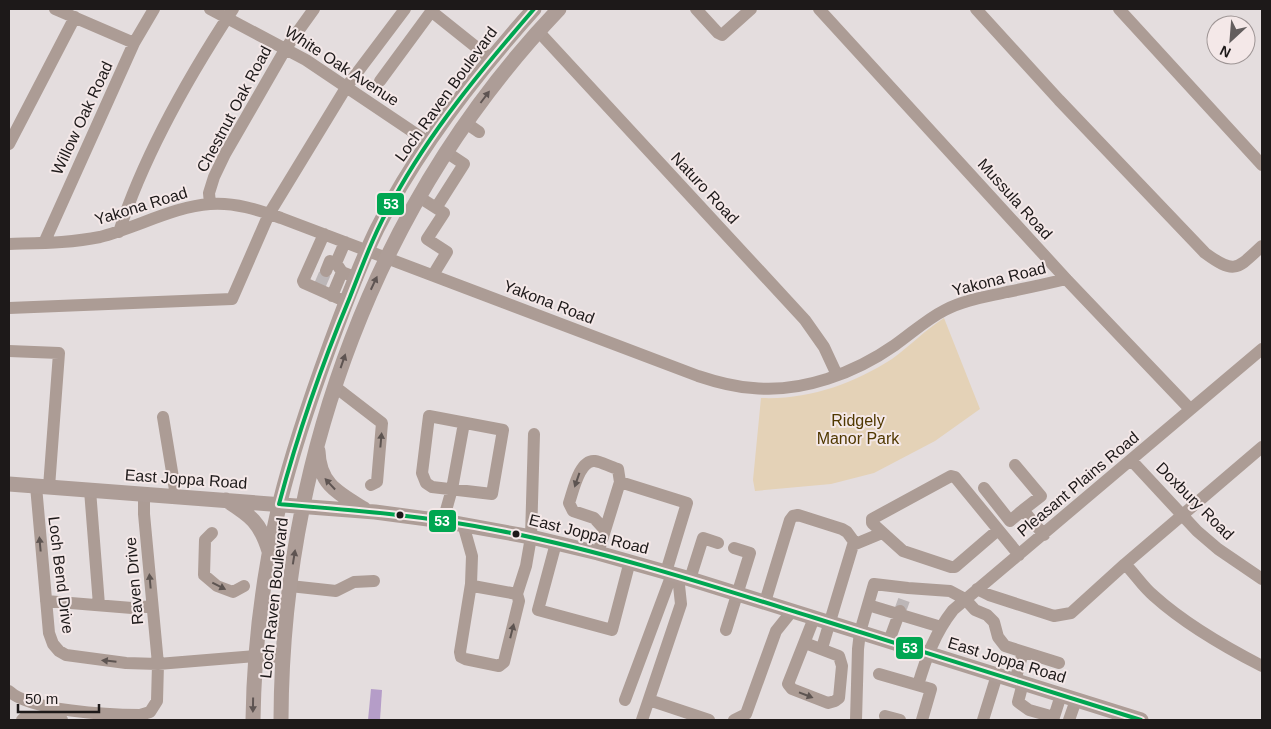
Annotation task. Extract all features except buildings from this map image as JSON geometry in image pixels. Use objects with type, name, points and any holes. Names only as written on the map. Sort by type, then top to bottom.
[{"type":"main road","name":"Loch Raven Boulevard","points":[[253,720],[256,656],[269,552],[279,504],[322,368],[347,302],[368,250],[389,206],[428,142],[491,58],[534,9]]},
{"type":"main road","name":"Loch Raven Boulevard","points":[[282,720],[283,657],[290,586],[302,506],[334,386],[355,328],[386,258],[446,152],[506,68],[558,9]]},
{"type":"main road","points":[[318,441],[318,461],[324,478],[336,490],[368,511]]},
{"type":"main road","name":"East Joppa Road","points":[[9,484],[368,511],[463,524],[556,542],[765,602],[1141,720]]},
{"type":"main road","points":[[224,500],[252,518],[261,529],[269,552]]},
{"type":"street","points":[[55,9],[134,44]]},
{"type":"street","name":"Willow Oak Road","points":[[44,242],[134,44],[154,9]]},
{"type":"street","name":"White Oak Avenue","points":[[210,9],[231,13],[347,86],[428,142]]},
{"type":"street","name":"Chestnut Oak Road","points":[[210,204],[209,193],[225,154],[286,48],[314,9]]},
{"type":"street","points":[[9,308],[232,299],[269,214],[347,86],[405,9]]},
{"type":"street","points":[[696,9],[718,34],[722,35],[751,9]]},
{"type":"street","name":"Mussula Road","points":[[819,9],[1066,279],[1190,408]]},
{"type":"street","points":[[976,9],[1059,100],[1205,253],[1218,263],[1236,267],[1244,263],[1262,246]]},
{"type":"street","points":[[1119,9],[1262,165]]},
{"type":"street","points":[[380,81],[432,10],[491,58]]},
{"type":"street","points":[[119,232],[126,210],[168,121],[200,63],[231,13]]},
{"type":"street","points":[[9,144],[74,17]]},
{"type":"street","name":"Naturo Road","points":[[538,31],[805,320],[824,347],[837,375]]},
{"type":"street","points":[[466,123],[479,132]]},
{"type":"street","points":[[436,208],[464,164],[446,152]]},
{"type":"street","points":[[419,197],[444,213],[427,239],[447,252],[433,275]]},
{"type":"street","name":"Yakona Road","points":[[9,244],[83,240],[119,232],[188,208],[210,204],[235,205],[269,214],[368,250],[698,376],[717,382],[771,389],[808,384],[837,375],[873,358],[895,345],[931,318],[946,309],[968,300],[1066,279]]},
{"type":"street","points":[[324,234],[303,281],[347,302]]},
{"type":"street","points":[[332,296],[334,267],[345,242]]},
{"type":"street","points":[[315,254],[334,267],[357,278]]},
{"type":"street","name":"Pleasant Plains Road","points":[[918,685],[928,654],[941,627],[953,610],[1262,349]]},
{"type":"street","name":"Loch Bend Drive","points":[[9,352],[59,353],[42,487],[49,633],[53,644],[59,651],[66,655],[90,659],[158,664],[256,656],[283,657]]},
{"type":"street","points":[[334,386],[382,423],[377,482],[371,485]]},
{"type":"street","points":[[429,416],[464,423],[503,430],[492,494],[432,487],[426,483],[422,473],[429,416]]},
{"type":"street","points":[[163,417],[176,496]]},
{"type":"street","points":[[443,521],[452,489],[464,423]]},
{"type":"street","points":[[463,524],[472,556],[471,584],[460,652],[461,657],[499,666],[504,662],[519,601],[517,594],[526,566],[530,537],[534,434]]},
{"type":"street","points":[[978,590],[1054,616],[1072,613],[1125,564],[1260,454]]},
{"type":"street","name":"Doxbury Road","points":[[1132,460],[1182,516],[1218,549],[1262,578]]},
{"type":"street","points":[[598,553],[620,482],[618,469],[593,461],[587,462],[581,470],[569,503],[573,511],[594,518],[605,530]]},
{"type":"street","points":[[984,488],[1010,521],[1041,496],[1015,465]]},
{"type":"street","points":[[998,530],[955,567],[951,567],[902,551],[872,523],[872,519],[951,476],[955,477],[1019,555]]},
{"type":"street","points":[[620,482],[687,503],[676,575],[625,700]]},
{"type":"street","points":[[90,490],[99,605]]},
{"type":"street","name":"Raven Drive","points":[[9,691],[13,695],[34,704],[63,709],[140,715],[150,712],[157,701],[158,664],[144,514],[144,494]]},
{"type":"street","points":[[1024,510],[1044,535]]},
{"type":"street","points":[[765,602],[790,520],[793,516],[798,515],[842,529],[847,532],[855,543]]},
{"type":"street","points":[[212,533],[205,540],[204,575],[217,586],[233,592],[244,586]]},
{"type":"street","points":[[822,648],[853,545],[882,533]]},
{"type":"street","points":[[642,720],[681,604],[676,575],[703,538],[718,543]]},
{"type":"street","points":[[556,542],[538,610],[612,630],[630,562]]},
{"type":"street","points":[[726,630],[750,553],[734,548]]},
{"type":"street","points":[[1125,564],[1153,595],[1170,609],[1205,634],[1262,666]]},
{"type":"street","points":[[290,586],[336,591],[354,582],[374,581]]},
{"type":"street","points":[[471,584],[473,586],[517,594]]},
{"type":"street","points":[[856,720],[860,632],[874,584],[941,627]]},
{"type":"street","points":[[868,605],[903,604],[950,591],[965,599],[975,610],[987,615],[994,622],[998,636],[1005,646],[1059,662]]},
{"type":"street","points":[[46,601],[132,608],[152,606]]},
{"type":"street","points":[[889,641],[903,604]]},
{"type":"street","points":[[734,720],[746,714],[776,631],[792,611]]},
{"type":"street","points":[[805,643],[839,656],[842,666],[839,698],[832,703],[801,693],[792,689],[788,684],[814,618]]},
{"type":"street","points":[[1024,652],[1018,702],[1029,710],[1054,717],[1068,698]]},
{"type":"street","points":[[879,674],[931,689],[922,720]]},
{"type":"street","points":[[983,720],[997,675]]},
{"type":"street","points":[[1068,698],[1069,720]]},
{"type":"street","points":[[649,700],[709,720]]},
{"type":"street","points":[[885,716],[900,720]]},
{"type":"street","points":[[22,720],[25,717],[62,720]]},
{"type":"green space","name":"Ridgely Manor Park","points":[[944,318],[980,409],[935,441],[874,473],[831,484],[755,491],[753,480],[761,398],[779,398],[813,393],[846,383],[892,359]]},
{"type":"shaded area","points":[[371,689],[382,690],[380,720],[368,720]]},
{"type":"tunnel","points":[[320,285],[326,271]]},
{"type":"tunnel","points":[[900,611],[904,600]]},
{"type":"transit line","name":"53","points":[[534,9],[458,101],[408,174],[387,212],[365,260],[320,373],[302,425],[279,504],[418,517],[541,539],[658,570],[735,593],[1141,720]]}]
